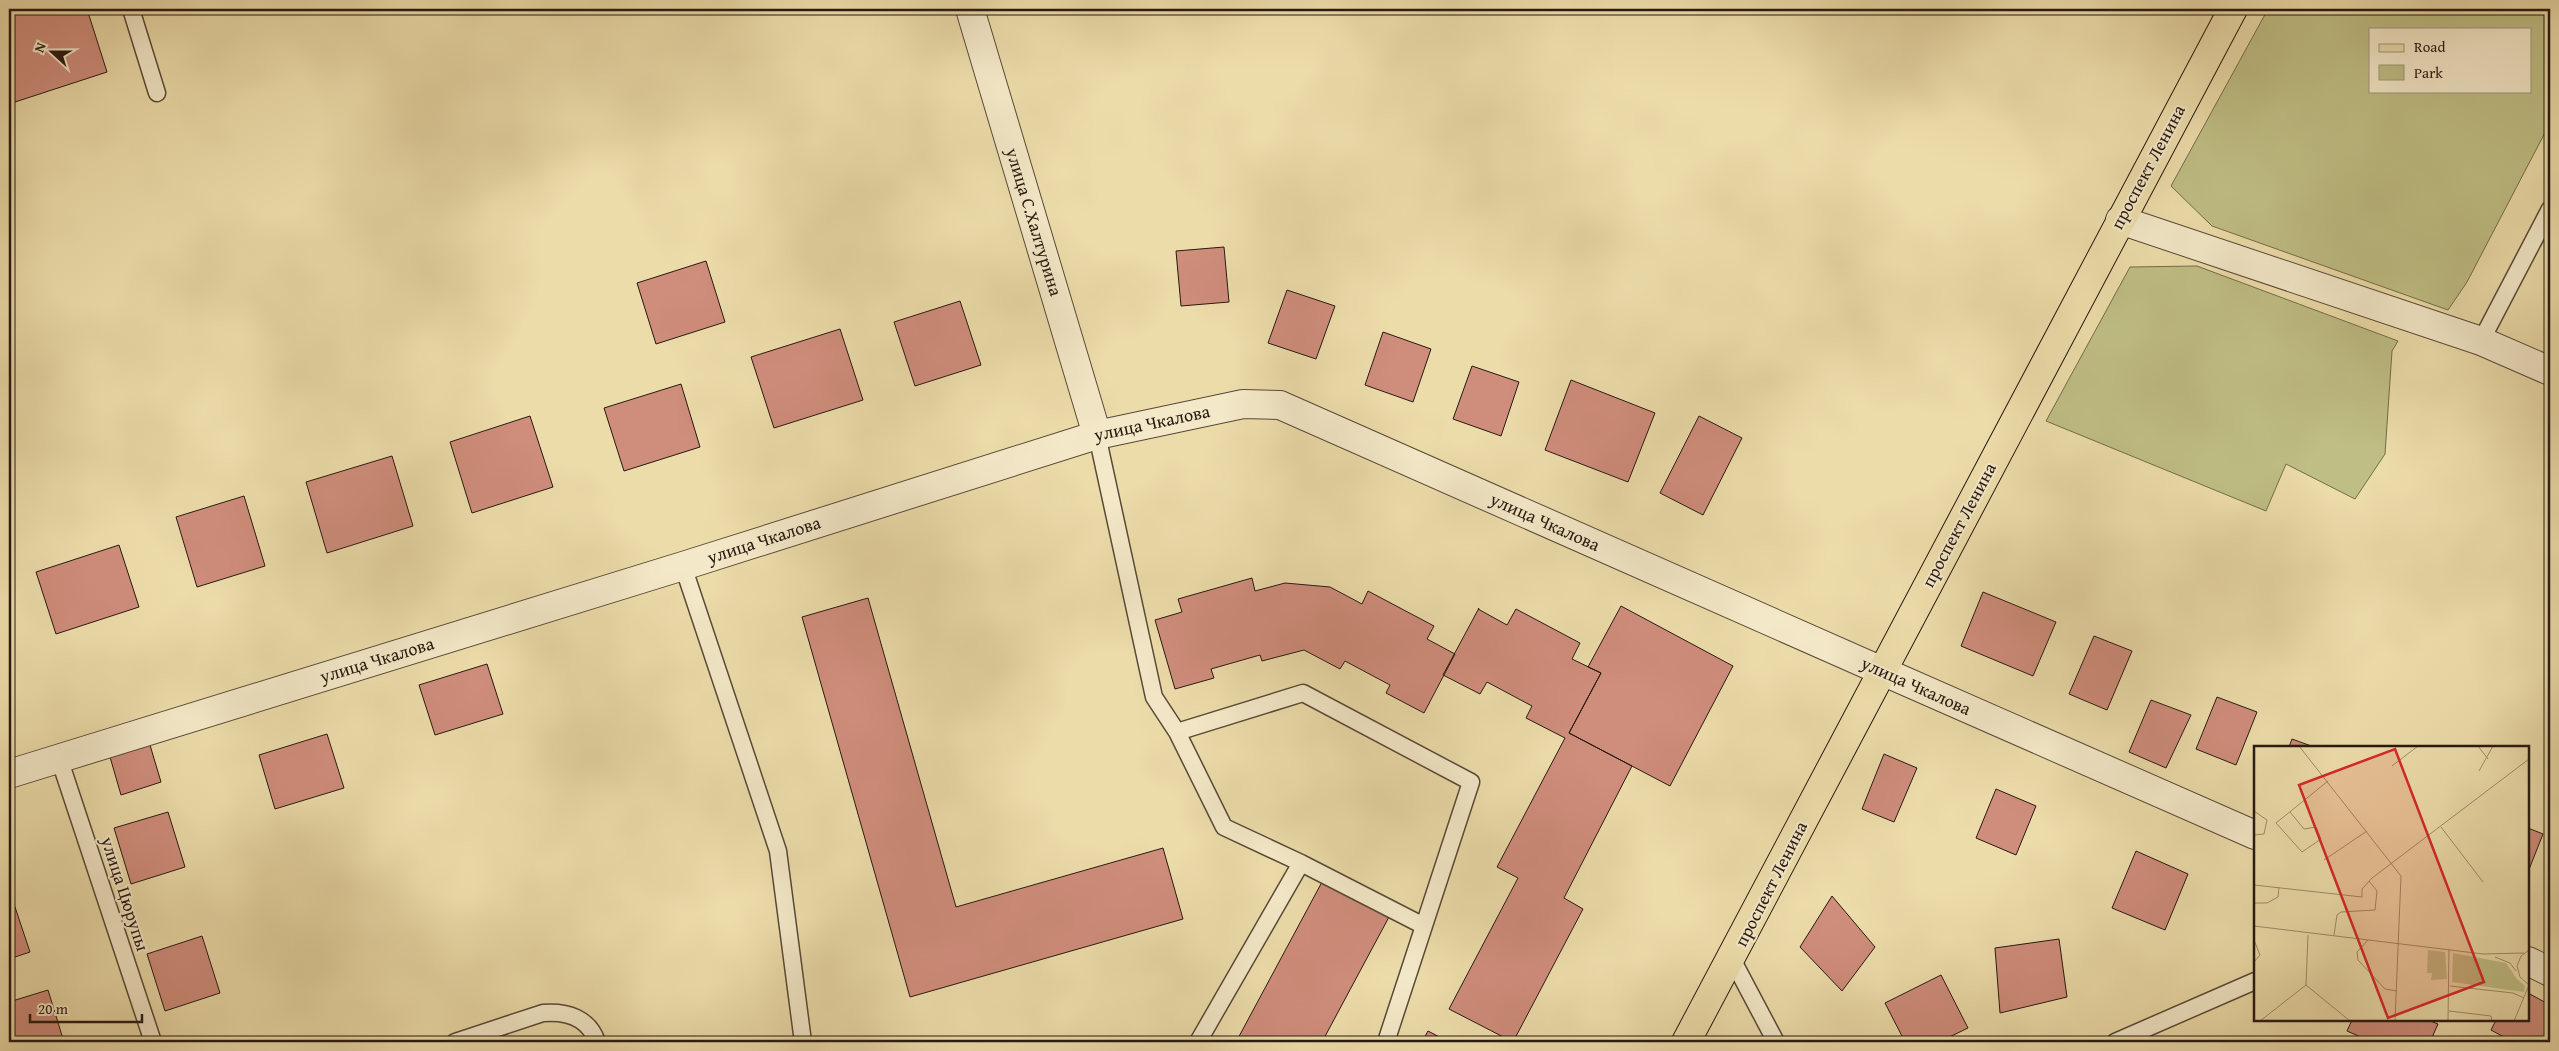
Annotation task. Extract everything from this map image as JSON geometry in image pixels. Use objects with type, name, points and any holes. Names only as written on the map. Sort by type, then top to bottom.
[{"type":"main road","name":"проспект Ленина","points":[[1686,1042],[1732,959],[1882,671],[2233,9]]},
{"type":"street","name":"улица С.Халтурина","points":[[970,9],[1097,434]]},
{"type":"street","points":[[2120,220],[2482,341],[2550,371]]},
{"type":"street","name":"улица Чкалова","points":[[9,774],[683,566],[1097,434],[1242,404],[1280,405],[2254,835]]},
{"type":"street","points":[[2529,962],[2550,972]]},
{"type":"lane","points":[[132,9],[157,93]]},
{"type":"lane","points":[[2482,341],[2550,209]]},
{"type":"lane","points":[[1097,434],[1154,697],[1177,732],[1224,827],[1301,863],[1424,926]]},
{"type":"lane","points":[[683,566],[778,851],[803,1042]]},
{"type":"lane","points":[[1177,732],[1303,693],[1472,782],[1386,1042]]},
{"type":"lane","name":"улица Цюрупы","points":[[58,758],[154,1042]]},
{"type":"lane","points":[[1198,1042],[1301,863]]},
{"type":"lane","points":[[1732,959],[1776,1042]]},
{"type":"lane","points":[[2115,1042],[2254,981]]},
{"type":"lane","points":[[455,1042],[543,1012],[558,1011],[586,1024],[594,1033],[597,1042]]},
{"type":"green space","points":[[2268,9],[2550,9],[2550,123],[2467,282],[2448,310],[2212,226],[2171,186]]},
{"type":"green space","points":[[2197,266],[2398,341],[2392,351],[2385,454],[2355,499],[2286,464],[2266,511],[2046,421],[2130,267]]},
{"type":"building","points":[[9,9],[87,9],[107,72],[12,103],[9,94]]},
{"type":"building","points":[[1224,247],[1229,302],[1181,306],[1176,251]]},
{"type":"building","points":[[706,261],[725,322],[656,344],[637,283]]},
{"type":"building","points":[[1287,290],[1335,306],[1316,359],[1268,343]]},
{"type":"building","points":[[960,301],[981,365],[915,386],[894,322]]},
{"type":"building","points":[[840,329],[863,400],[774,428],[751,357]]},
{"type":"building","points":[[1383,332],[1431,349],[1413,402],[1365,385]]},
{"type":"building","points":[[1472,366],[1519,382],[1501,436],[1453,419]]},
{"type":"building","points":[[1571,380],[1655,413],[1628,482],[1545,450]]},
{"type":"building","points":[[681,384],[700,447],[624,471],[604,408]]},
{"type":"building","points":[[530,416],[553,487],[472,513],[450,442]]},
{"type":"building","points":[[1699,416],[1742,438],[1703,515],[1660,493]]},
{"type":"building","points":[[392,456],[413,526],[327,553],[306,482]]},
{"type":"building","points":[[244,496],[265,566],[197,587],[176,517]]},
{"type":"building","points":[[119,545],[139,607],[56,634],[36,572]]},
{"type":"building","points":[[1252,578],[1255,591],[1285,583],[1330,587],[1362,604],[1368,591],[1434,626],[1427,639],[1455,654],[1424,713],[1386,693],[1390,685],[1345,661],[1340,669],[1304,650],[1262,661],[1260,655],[1211,669],[1214,678],[1175,689],[1155,620],[1182,612],[1178,599]]},
{"type":"building","points":[[1983,592],[2056,622],[2033,676],[1961,646]]},
{"type":"building","points":[[868,598],[956,907],[1163,848],[1183,919],[910,997],[802,617]]},
{"type":"building","points":[[1621,606],[1733,666],[1670,786],[1569,733],[1601,673],[1588,667]]},
{"type":"building","points":[[1478,609],[1507,625],[1516,609],[1580,643],[1572,659],[1601,673],[1569,733],[1632,766],[1564,898],[1583,909],[1513,1042],[1449,1009],[1518,878],[1497,867],[1565,738],[1526,718],[1532,706],[1487,682],[1480,694],[1443,675]]},
{"type":"building","points":[[2094,636],[2132,651],[2107,710],[2069,694]]},
{"type":"building","points":[[487,664],[503,714],[435,735],[419,685]]},
{"type":"building","points":[[2217,697],[2257,712],[2236,765],[2196,749]]},
{"type":"building","points":[[2151,700],[2191,715],[2166,768],[2129,752]]},
{"type":"building","points":[[327,734],[344,788],[275,809],[259,755]]},
{"type":"building","points":[[2292,739],[2311,746],[2289,746]]},
{"type":"building","points":[[150,745],[161,782],[121,795],[110,757]]},
{"type":"building","points":[[1884,754],[1917,768],[1894,822],[1862,809]]},
{"type":"building","points":[[1996,789],[2036,806],[2016,855],[1976,838]]},
{"type":"building","points":[[168,812],[185,867],[131,884],[114,828]]},
{"type":"building","points":[[2529,828],[2543,834],[2529,869]]},
{"type":"building","points":[[2136,851],[2188,874],[2165,930],[2112,908]]},
{"type":"building","points":[[1322,882],[1389,917],[1322,1042],[1236,1042]]},
{"type":"building","points":[[9,895],[11,895],[30,952],[9,959]]},
{"type":"building","points":[[1832,896],[1875,947],[1842,991],[1800,947]]},
{"type":"building","points":[[202,936],[220,993],[165,1011],[147,954]]},
{"type":"building","points":[[2059,939],[2067,997],[2000,1013],[1995,948]]},
{"type":"building","points":[[1941,975],[1968,1028],[1939,1042],[1905,1042],[1885,1003]]},
{"type":"building","points":[[48,990],[64,1042],[13,1042],[9,1028],[9,1002]]},
{"type":"building","points":[[2529,994],[2550,1005],[2550,1042],[2513,1042],[2491,1030],[2496,1021],[2529,1021]]},
{"type":"building","points":[[2352,1021],[2430,1021],[2438,1024],[2430,1042],[2372,1042],[2347,1031]]},
{"type":"building","points":[[1428,1031],[1449,1042],[1422,1042]]}]
